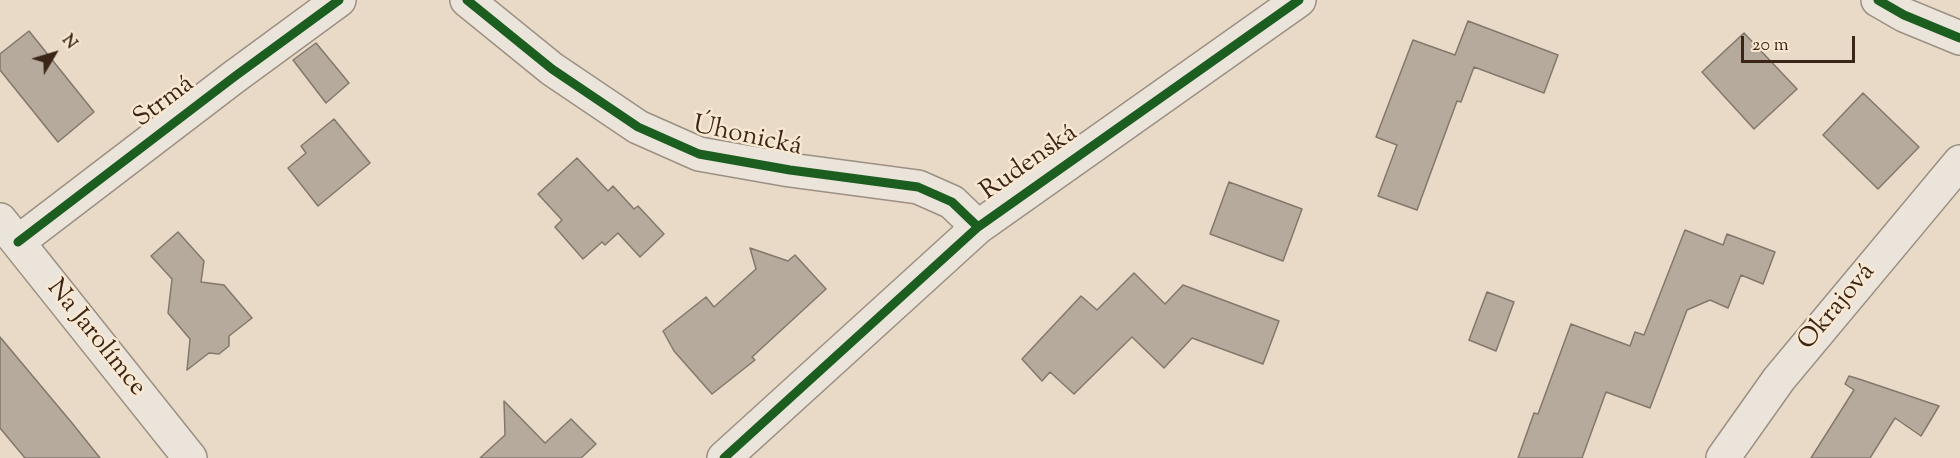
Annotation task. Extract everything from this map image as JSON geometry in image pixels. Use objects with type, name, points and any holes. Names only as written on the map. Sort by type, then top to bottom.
[{"type":"street","name":"Strmá","points":[[9,231],[234,77],[339,0]]},
{"type":"street","name":"Úhonická","points":[[467,0],[552,69],[639,127],[699,154],[790,170],[918,187],[952,202],[978,227]]},
{"type":"street","name":"Rudenská","points":[[724,458],[978,227],[1299,0]]},
{"type":"street","points":[[1878,0],[1904,15],[1960,38]]},
{"type":"street","name":"Okrajová","points":[[1723,458],[1779,379],[1960,162]]},
{"type":"street","name":"Na Jarolímce","points":[[9,231],[190,458]]},
{"type":"building","points":[[1468,21],[1558,55],[1544,93],[1474,67],[1461,102],[1457,101],[1417,210],[1378,196],[1397,145],[1376,137],[1413,40],[1455,55]]},
{"type":"building","points":[[29,31],[94,112],[58,142],[0,70],[0,54]]},
{"type":"building","points":[[1744,33],[1797,89],[1754,129],[1702,72]]},
{"type":"building","points":[[316,43],[349,83],[326,103],[293,60]]},
{"type":"building","points":[[1863,93],[1919,147],[1878,189],[1823,135]]},
{"type":"building","points":[[334,119],[370,163],[318,206],[288,168],[306,153],[301,146]]},
{"type":"building","points":[[577,158],[608,191],[613,186],[634,209],[638,206],[664,234],[640,257],[618,233],[605,245],[602,242],[583,259],[555,227],[562,220],[538,194]]},
{"type":"building","points":[[1229,182],[1302,209],[1283,261],[1210,234]]},
{"type":"building","points":[[1685,230],[1723,245],[1727,234],[1775,252],[1763,284],[1741,275],[1728,308],[1710,300],[1687,310],[1650,408],[1606,392],[1582,458],[1518,458],[1534,413],[1538,414],[1571,324],[1630,346],[1635,332],[1644,335]]},
{"type":"building","points":[[178,232],[204,261],[201,282],[224,285],[252,318],[229,336],[229,346],[219,354],[209,353],[187,370],[190,339],[168,313],[172,279],[151,256]]},
{"type":"building","points":[[750,248],[788,261],[795,255],[826,289],[752,357],[755,360],[712,394],[674,351],[663,331],[706,297],[714,307],[756,269]]},
{"type":"building","points":[[1134,273],[1165,304],[1183,285],[1279,321],[1263,364],[1192,338],[1164,368],[1132,337],[1074,394],[1050,372],[1042,381],[1022,359],[1081,296],[1097,310]]},
{"type":"building","points":[[1487,292],[1514,302],[1496,351],[1469,340]]},
{"type":"building","points":[[0,337],[100,458],[25,458],[0,428]]},
{"type":"building","points":[[1849,376],[1939,406],[1921,436],[1895,418],[1870,458],[1811,458],[1854,390],[1845,384]]},
{"type":"building","points":[[504,401],[545,443],[571,419],[596,444],[581,458],[480,458],[505,435]]},
{"type":"cycle path","points":[[18,242],[339,0]]},
{"type":"cycle path","points":[[467,0],[552,69],[638,127],[699,154],[790,170],[918,187],[952,202],[978,227]]},
{"type":"cycle path","points":[[724,458],[978,227],[1299,0]]},
{"type":"cycle path","points":[[1878,0],[1904,15],[1960,38]]}]
